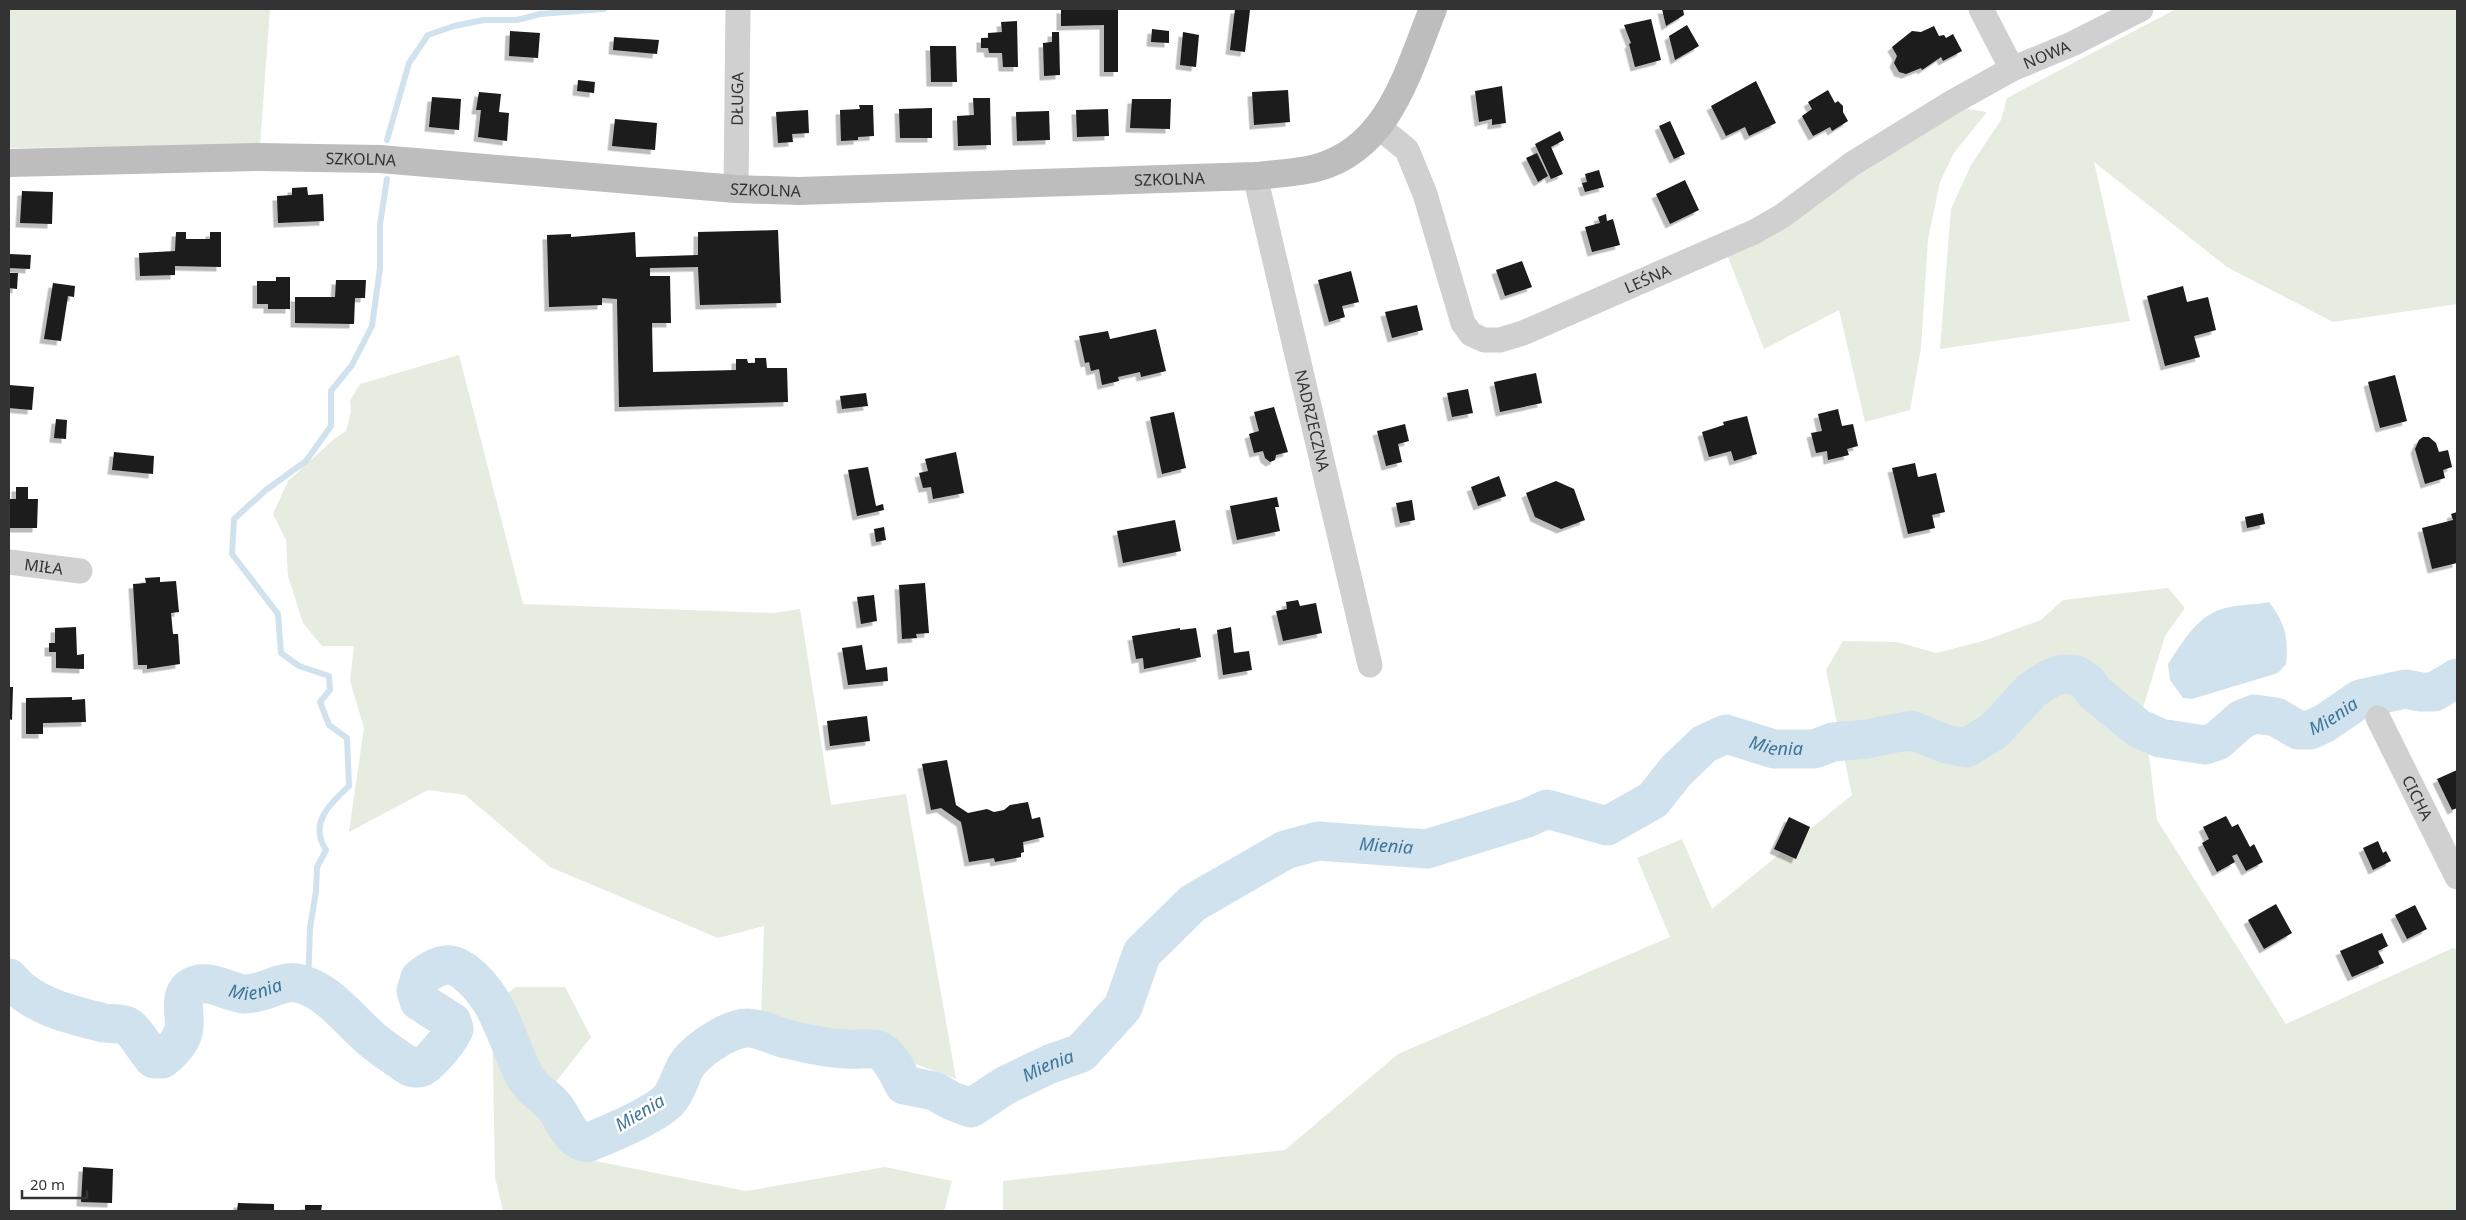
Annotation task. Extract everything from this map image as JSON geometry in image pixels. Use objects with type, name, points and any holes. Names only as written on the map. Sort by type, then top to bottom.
[{"type":"street","name":"DŁUGA","points":[[736,189],[738,9]]},
{"type":"street","name":"SZKOLNA","points":[[9,163],[257,157],[380,158],[736,189],[799,191],[1255,176],[1304,171],[1330,163],[1355,149],[1379,127],[1407,74],[1432,9]]},
{"type":"street","name":"NOWA","points":[[1981,9],[2012,69],[2072,44],[2141,9]]},
{"type":"street","name":"LEŚNA","points":[[1379,127],[1407,150],[1425,194],[1463,323],[1471,334],[1484,340],[1500,340],[1523,333],[1619,293],[1761,228],[1782,216],[1852,164],[1951,103],[2012,69]]},
{"type":"street","name":"NADRZECZNA","points":[[1255,176],[1370,665]]},
{"type":"street","name":"MIŁA","points":[[9,562],[80,570]]},
{"type":"street","name":"CICHA","points":[[2378,718],[2457,876]]},
{"type":"shaded area","points":[[9,9],[270,9],[260,145],[9,148]]},
{"type":"shaded area","points":[[2176,9],[2457,9],[2457,304],[2333,322],[2227,267],[2094,162],[2130,321],[1940,349],[1951,209],[1971,165],[2001,120],[2007,98]]},
{"type":"shaded area","points":[[1968,109],[1987,112],[1954,153],[1940,182],[1928,239],[1921,348],[1910,410],[1865,422],[1839,310],[1764,349],[1726,252],[1865,171],[1951,112]]},
{"type":"shaded area","points":[[459,355],[523,604],[774,613],[800,609],[831,805],[906,794],[956,1079],[897,1057],[883,1044],[761,1023],[764,926],[718,938],[550,867],[465,795],[428,790],[349,832],[364,728],[350,681],[354,646],[322,646],[303,623],[288,576],[286,540],[273,514],[288,481],[334,439],[346,431],[351,412],[350,401],[360,384]]},
{"type":"shaded area","points":[[2168,588],[2185,608],[2165,636],[2143,708],[2157,820],[2286,1024],[2453,948],[2457,950],[2457,1211],[1003,1211],[1003,1181],[1285,1150],[1398,1054],[1670,937],[1637,858],[1682,839],[1712,909],[1852,795],[1826,670],[1843,641],[1897,642],[1936,653],[1983,641],[2041,620],[2063,600]]},
{"type":"shaded area","points":[[516,987],[565,987],[591,1037],[541,1101],[580,1158],[746,1191],[885,1167],[952,1181],[944,1211],[503,1211],[495,1177],[492,1004]]},
{"type":"water","points":[[2269,602],[2279,617],[2286,638],[2286,664],[2278,673],[2192,699],[2183,698],[2170,680],[2168,664],[2193,628],[2209,615],[2219,610]]},
{"type":"building","points":[[1061,9],[1118,9],[1118,72],[1104,72],[1104,25],[1061,26]]},
{"type":"building","points":[[1235,9],[1250,10],[1245,52],[1230,50]]},
{"type":"building","points":[[1662,9],[1683,9],[1684,15],[1666,26]]},
{"type":"building","points":[[1651,19],[1661,60],[1635,67],[1629,44],[1631,43],[1624,25]]},
{"type":"building","points":[[1017,21],[1018,67],[1003,67],[1002,53],[989,53],[988,48],[981,48],[981,38],[988,38],[988,33],[1002,32],[1001,22]]},
{"type":"building","points":[[1687,25],[1699,46],[1675,60],[1669,36]]},
{"type":"building","points":[[1934,26],[1939,36],[1944,35],[1946,38],[1953,34],[1962,51],[1943,61],[1941,57],[1922,70],[1921,68],[1906,74],[1899,72],[1894,63],[1897,56],[1892,47],[1912,31],[1921,32]]},
{"type":"building","points":[[1152,29],[1169,31],[1169,43],[1151,42]]},
{"type":"building","points":[[510,31],[540,33],[538,58],[509,56]]},
{"type":"building","points":[[1052,32],[1059,32],[1060,75],[1044,76],[1043,43],[1052,42]]},
{"type":"building","points":[[1183,32],[1199,35],[1196,67],[1180,65]]},
{"type":"building","points":[[614,37],[659,40],[657,54],[613,50]]},
{"type":"building","points":[[930,46],[956,46],[957,82],[931,82]]},
{"type":"building","points":[[578,80],[595,82],[594,93],[577,91]]},
{"type":"building","points":[[1756,81],[1776,123],[1749,136],[1745,127],[1726,136],[1711,106]]},
{"type":"building","points":[[1502,86],[1506,123],[1492,125],[1492,119],[1479,122],[1475,91]]},
{"type":"building","points":[[1288,90],[1290,122],[1254,125],[1252,92]]},
{"type":"building","points":[[1828,90],[1835,103],[1838,101],[1843,106],[1843,112],[1848,121],[1832,131],[1830,127],[1813,136],[1802,116],[1812,109],[1808,102]]},
{"type":"building","points":[[479,92],[501,94],[499,112],[509,113],[507,141],[478,137],[481,110],[476,110]]},
{"type":"building","points":[[432,97],[461,99],[459,130],[429,127]]},
{"type":"building","points":[[973,98],[990,98],[991,145],[958,146],[957,116],[974,115]]},
{"type":"building","points":[[1132,99],[1171,99],[1170,129],[1130,128]]},
{"type":"building","points":[[859,105],[873,105],[874,136],[858,137],[858,140],[841,141],[840,110],[860,109]]},
{"type":"building","points":[[932,108],[932,138],[900,138],[899,109]]},
{"type":"building","points":[[1108,109],[1109,136],[1077,137],[1076,110]]},
{"type":"building","points":[[808,110],[809,133],[792,134],[793,142],[778,143],[776,112]]},
{"type":"building","points":[[1049,111],[1050,140],[1017,141],[1016,112]]},
{"type":"building","points":[[615,119],[657,123],[655,150],[612,146]]},
{"type":"building","points":[[1670,121],[1685,154],[1674,159],[1659,126]]},
{"type":"building","points":[[1560,131],[1564,140],[1551,147],[1563,174],[1551,179],[1535,144]]},
{"type":"building","points":[[1537,153],[1548,176],[1538,182],[1526,158]]},
{"type":"building","points":[[1599,170],[1604,187],[1585,192],[1582,183],[1587,182],[1585,174]]},
{"type":"building","points":[[1685,180],[1699,210],[1670,224],[1656,194]]},
{"type":"building","points":[[307,187],[308,195],[323,194],[324,221],[278,223],[277,196],[292,195],[292,188]]},
{"type":"building","points":[[22,191],[53,192],[52,224],[20,223]]},
{"type":"building","points":[[1606,214],[1607,221],[1613,219],[1620,245],[1592,252],[1585,227],[1600,223],[1598,217]]},
{"type":"building","points":[[778,230],[781,303],[700,305],[698,267],[650,268],[650,276],[670,276],[671,323],[652,323],[653,372],[736,370],[736,359],[747,359],[748,363],[755,363],[755,358],[766,358],[767,368],[787,368],[788,402],[619,407],[617,299],[602,298],[602,305],[549,307],[547,235],[571,234],[571,237],[635,232],[636,257],[698,255],[698,232]]},
{"type":"building","points":[[176,232],[186,232],[186,239],[210,239],[210,232],[221,232],[221,267],[175,266],[175,275],[140,276],[139,253],[175,251]]},
{"type":"building","points":[[9,254],[31,255],[30,269],[9,268]]},
{"type":"building","points":[[1522,261],[1532,287],[1505,296],[1496,270]]},
{"type":"building","points":[[1351,271],[1359,302],[1342,306],[1345,317],[1329,322],[1318,280]]},
{"type":"building","points":[[9,273],[18,273],[17,289],[9,288]]},
{"type":"building","points":[[276,277],[290,277],[290,309],[268,309],[268,304],[257,304],[257,281],[276,281]]},
{"type":"building","points":[[336,280],[366,280],[365,298],[355,298],[354,324],[295,323],[295,297],[335,297]]},
{"type":"building","points":[[53,283],[75,286],[74,297],[68,296],[61,341],[44,339]]},
{"type":"building","points":[[2183,286],[2187,302],[2208,297],[2216,330],[2194,336],[2200,357],[2165,366],[2147,296]]},
{"type":"building","points":[[1417,305],[1423,330],[1392,338],[1385,312]]},
{"type":"building","points":[[1156,329],[1166,371],[1141,377],[1140,372],[1118,377],[1119,381],[1102,385],[1099,369],[1091,371],[1089,362],[1085,363],[1079,336],[1108,331],[1110,339]]},
{"type":"building","points":[[1536,373],[1542,403],[1500,412],[1494,382]]},
{"type":"building","points":[[2395,375],[2407,421],[2380,428],[2368,382]]},
{"type":"building","points":[[9,385],[34,387],[32,410],[9,408]]},
{"type":"building","points":[[1468,389],[1473,413],[1452,417],[1447,393]]},
{"type":"building","points":[[866,393],[868,406],[842,409],[840,396]]},
{"type":"building","points":[[1274,407],[1288,452],[1276,455],[1275,460],[1270,462],[1265,458],[1263,451],[1254,453],[1249,434],[1259,431],[1254,412]]},
{"type":"building","points":[[1838,409],[1842,426],[1853,424],[1858,446],[1847,449],[1849,455],[1828,460],[1827,451],[1816,453],[1811,433],[1822,431],[1818,414]]},
{"type":"building","points":[[1174,412],[1186,468],[1162,474],[1150,417]]},
{"type":"building","points":[[1747,416],[1757,454],[1734,461],[1731,451],[1709,457],[1702,432],[1724,425],[1723,422]]},
{"type":"building","points":[[56,419],[67,420],[66,439],[54,438]]},
{"type":"building","points":[[1405,424],[1409,441],[1398,444],[1402,462],[1386,466],[1377,431]]},
{"type":"building","points":[[2423,437],[2429,437],[2436,443],[2439,452],[2448,450],[2452,467],[2443,470],[2445,478],[2425,484],[2415,449],[2419,440]]},
{"type":"building","points":[[114,452],[154,456],[153,474],[112,470]]},
{"type":"building","points":[[956,452],[964,493],[933,499],[931,487],[923,488],[919,473],[928,471],[925,459]]},
{"type":"building","points":[[1915,463],[1918,477],[1936,473],[1945,512],[1932,515],[1935,528],[1908,534],[1892,468]]},
{"type":"building","points":[[868,467],[876,506],[883,504],[884,510],[857,516],[848,470]]},
{"type":"building","points":[[1499,476],[1506,496],[1478,506],[1471,487]]},
{"type":"building","points":[[1556,481],[1574,489],[1585,520],[1561,529],[1535,517],[1526,493]]},
{"type":"building","points":[[16,487],[28,487],[28,499],[38,499],[37,528],[9,528],[9,499],[16,499]]},
{"type":"building","points":[[1277,497],[1279,507],[1275,507],[1280,531],[1237,540],[1230,506]]},
{"type":"building","points":[[1412,500],[1415,520],[1400,523],[1396,503]]},
{"type":"building","points":[[2457,512],[2457,563],[2432,569],[2422,528],[2453,520],[2451,514]]},
{"type":"building","points":[[2263,513],[2265,524],[2247,528],[2245,517]]},
{"type":"building","points":[[1175,520],[1181,551],[1123,563],[1117,531]]},
{"type":"building","points":[[884,527],[886,540],[876,542],[874,529]]},
{"type":"building","points":[[160,577],[160,582],[176,581],[179,612],[171,613],[173,634],[178,634],[180,664],[147,669],[147,665],[138,665],[133,584],[146,583],[145,578]]},
{"type":"building","points":[[925,583],[929,633],[916,634],[917,638],[902,639],[899,585]]},
{"type":"building","points":[[874,595],[877,621],[861,624],[857,597]]},
{"type":"building","points":[[1298,600],[1300,606],[1316,603],[1322,633],[1283,641],[1276,611],[1287,609],[1286,602]]},
{"type":"building","points":[[76,627],[77,655],[84,654],[84,669],[56,668],[56,652],[49,652],[49,643],[55,643],[55,628]]},
{"type":"building","points":[[1231,627],[1234,653],[1249,651],[1252,670],[1223,675],[1217,630]]},
{"type":"building","points":[[1180,628],[1180,630],[1196,628],[1201,657],[1144,669],[1143,658],[1136,659],[1132,636]]},
{"type":"building","points":[[862,645],[866,670],[887,667],[888,681],[848,685],[842,648]]},
{"type":"building","points":[[9,687],[13,687],[12,720],[9,719]]},
{"type":"building","points":[[72,697],[72,700],[85,699],[86,722],[43,723],[43,734],[26,734],[26,698]]},
{"type":"building","points":[[867,716],[870,741],[830,746],[827,721]]},
{"type":"building","points":[[947,760],[956,805],[968,813],[987,809],[994,812],[1004,810],[1010,805],[1028,802],[1032,819],[1040,817],[1044,837],[1023,842],[1024,852],[1021,853],[1021,857],[995,862],[994,858],[969,862],[961,822],[941,808],[931,810],[922,764]]},
{"type":"building","points":[[2457,770],[2457,808],[2452,810],[2437,779]]},
{"type":"building","points":[[2226,816],[2232,827],[2238,824],[2250,847],[2254,844],[2263,862],[2246,871],[2237,854],[2232,856],[2235,862],[2217,872],[2202,843],[2209,839],[2203,827]]},
{"type":"building","points":[[1789,817],[1810,827],[1796,859],[1774,849]]},
{"type":"building","points":[[2378,841],[2383,853],[2386,851],[2391,861],[2373,870],[2363,848]]},
{"type":"building","points":[[2276,904],[2292,933],[2264,949],[2248,920]]},
{"type":"building","points":[[2415,905],[2427,929],[2407,939],[2395,915]]},
{"type":"building","points":[[2382,933],[2388,946],[2378,951],[2384,963],[2352,977],[2340,951]]},
{"type":"building","points":[[83,1167],[113,1169],[112,1203],[81,1202]]},
{"type":"building","points":[[238,1203],[274,1204],[274,1211],[237,1211]]},
{"type":"building","points":[[305,1205],[322,1205],[321,1211],[305,1211]]},
{"type":"waterway","points":[[387,140],[409,63],[428,35],[454,26],[484,20],[517,20],[540,14],[604,9]]},
{"type":"waterway","points":[[308,988],[310,928],[316,891],[317,867],[326,850],[319,831],[324,814],[335,799],[349,786],[347,738],[329,725],[320,702],[330,690],[329,676],[299,666],[281,653],[278,614],[232,554],[234,519],[266,490],[306,461],[331,426],[331,391],[352,365],[372,326],[380,268],[380,224],[387,179]]},
{"type":"waterway","name":"Mienia","points":[[9,978],[28,996],[52,1008],[78,1017],[127,1026],[154,1059],[162,1059],[180,1040],[184,1027],[183,1003],[186,993],[190,988],[196,985],[210,984],[245,994],[259,992],[285,983],[297,983],[307,986],[326,997],[377,1044],[410,1067],[418,1068],[426,1064],[435,1055],[454,1029],[452,1022],[419,1001],[416,991],[420,978],[439,967],[454,966],[464,971],[476,982],[494,1006],[527,1080],[553,1105],[571,1133],[580,1141],[587,1143],[629,1125],[661,1107],[668,1101],[676,1089],[689,1062],[703,1048],[722,1036],[747,1028],[757,1029],[787,1039],[832,1048],[868,1049],[882,1052],[896,1069],[904,1085],[934,1091],[952,1101],[971,1108],[1006,1085],[1050,1064],[1081,1053],[1123,1007],[1142,953],[1193,903],[1285,850],[1318,841],[1427,849],[1527,818],[1547,809],[1607,826],[1653,800],[1676,771],[1704,744],[1726,734],[1774,749],[1814,749],[1833,742],[1867,739],[1911,730],[1946,744],[1966,748],[1994,731],[2032,690],[2049,679],[2062,674],[2076,675],[2087,682],[2094,692],[2138,728],[2160,738],[2205,745],[2217,741],[2242,719],[2255,714],[2276,717],[2298,730],[2310,730],[2325,723],[2360,699],[2405,689],[2434,692],[2457,678]]}]
